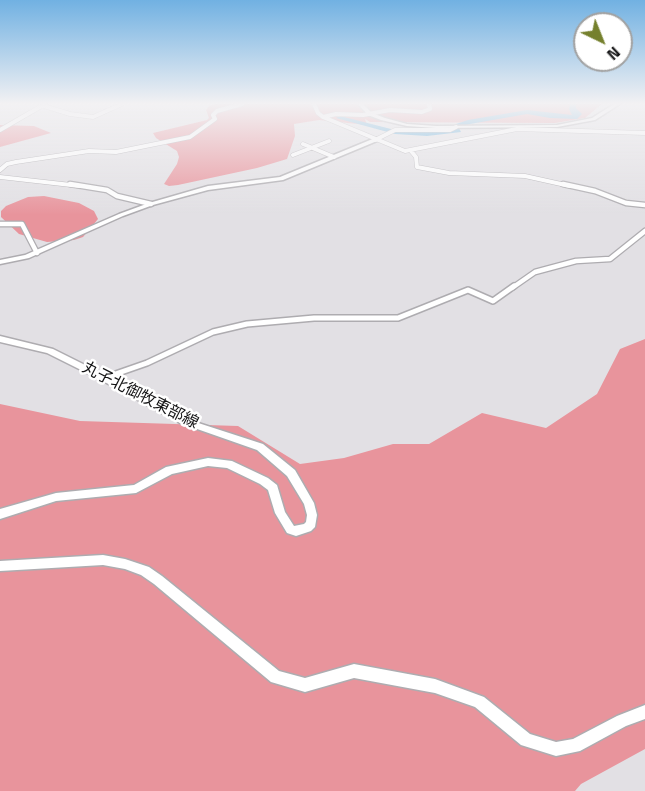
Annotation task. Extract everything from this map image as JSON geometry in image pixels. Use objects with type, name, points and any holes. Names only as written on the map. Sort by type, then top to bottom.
[{"type":"street","points":[[0,170],[7,164],[16,162],[89,151],[116,152],[171,141]]},
{"type":"street","points":[[293,155],[329,141]]},
{"type":"street","points":[[0,262],[18,260],[37,253],[121,214],[151,204],[208,188],[281,179],[373,141]]},
{"type":"street","points":[[377,141],[397,149],[411,151],[422,146],[451,141]]},
{"type":"street","points":[[303,144],[334,157]]},
{"type":"street","points":[[411,151],[416,157],[417,167],[449,173],[525,176],[595,191],[626,203],[645,206]]},
{"type":"street","points":[[0,177],[57,182],[107,190],[117,196],[151,204]]},
{"type":"street","points":[[0,224],[22,224],[37,253]]},
{"type":"street","points":[[104,378],[135,368],[213,332],[247,324],[314,318],[398,318],[468,290],[493,301],[535,272],[576,261],[610,259],[645,231]]},
{"type":"street","name":"丸子北御牧東部線","points":[[0,339],[50,351],[183,421],[248,442],[269,452],[291,473],[312,515],[311,524],[301,530],[291,530],[280,513],[273,488],[237,467],[208,462],[170,470],[136,489],[56,497],[0,514]]},
{"type":"street","points":[[0,566],[103,560],[125,564],[144,571],[158,580],[276,677],[305,684],[354,671],[435,686],[479,702],[526,740],[556,749],[575,746],[622,721],[645,712]]},
{"type":"shaded area","points":[[0,141],[22,141],[0,147]]},
{"type":"shaded area","points":[[161,141],[293,141],[287,159],[257,168],[169,186],[164,184],[177,164],[179,157],[177,151]]},
{"type":"shaded area","points":[[44,196],[79,203],[94,211],[98,219],[83,237],[47,242],[19,234],[1,217],[1,211],[6,206],[28,197]]},
{"type":"shaded area","points":[[645,339],[645,749],[581,784],[575,791],[0,791],[0,404],[80,421],[238,426],[300,464],[344,458],[393,444],[429,444],[482,413],[546,428],[597,394],[620,349]]}]
